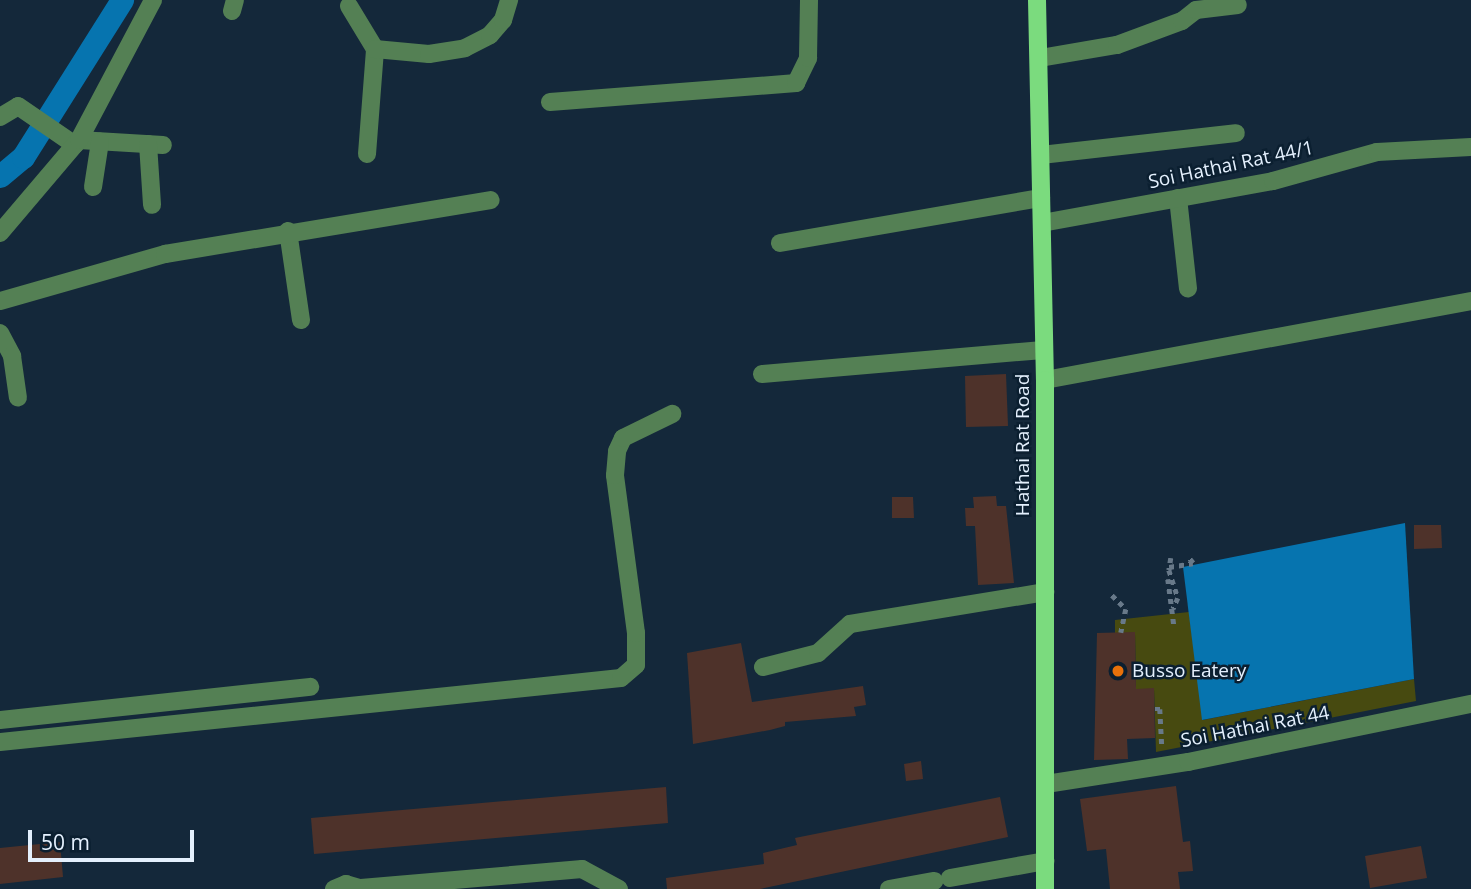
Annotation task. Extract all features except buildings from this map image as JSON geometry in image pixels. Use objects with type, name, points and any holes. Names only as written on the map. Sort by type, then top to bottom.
[{"type":"main road","name":"Hathai Rat Road","points":[[1037,0],[1045,380],[1045,889]]},
{"type":"street","points":[[0,233],[77,143],[153,0]]},
{"type":"street","points":[[375,49],[429,54],[465,48],[490,35],[503,20],[509,0]]},
{"type":"street","points":[[550,102],[796,83],[808,58],[809,0]]},
{"type":"street","points":[[1040,58],[1117,44],[1182,21],[1196,10],[1238,5]]},
{"type":"street","points":[[349,6],[375,49],[367,154]]},
{"type":"street","points":[[0,117],[11,106],[25,109],[77,143],[155,145],[152,205]]},
{"type":"street","points":[[1041,155],[1236,133]]},
{"type":"street","points":[[93,187],[100,142]]},
{"type":"street","name":"Soi Hathai Rat 44/1","points":[[1042,223],[1273,181],[1377,152],[1471,147]]},
{"type":"street","points":[[780,243],[1041,198]]},
{"type":"street","points":[[1178,198],[1188,288]]},
{"type":"street","points":[[0,301],[165,254],[288,231],[491,200]]},
{"type":"street","points":[[288,231],[301,320]]},
{"type":"street","points":[[1045,380],[1471,301]]},
{"type":"street","points":[[0,333],[12,356],[18,398]]},
{"type":"street","points":[[762,374],[1044,350]]},
{"type":"street","points":[[0,742],[621,678],[636,665],[636,633],[615,475],[617,451],[623,439],[672,414]]},
{"type":"street","points":[[763,667],[818,653],[850,624],[1045,592]]},
{"type":"street","points":[[0,720],[310,687]]},
{"type":"street","name":"Soi Hathai Rat 44","points":[[1046,785],[1162,766],[1471,704]]},
{"type":"street","points":[[889,889],[1045,861]]},
{"type":"street","points":[[334,889],[346,884],[361,889],[582,869],[619,889]]},
{"type":"path","points":[[1169,567],[1193,563],[1188,557]]},
{"type":"path","points":[[1171,558],[1169,567],[1178,598],[1173,610]]},
{"type":"path","points":[[1168,579],[1174,625]]},
{"type":"path","points":[[1112,595],[1126,610],[1121,632]]},
{"type":"path","points":[[1155,709],[1160,709],[1162,766]]},
{"type":"shaded area","points":[[1189,612],[1203,720],[1414,679],[1416,701],[1156,752],[1154,689],[1136,689],[1135,633],[1115,633],[1115,620]]},
{"type":"water","points":[[1405,523],[1414,679],[1202,720],[1183,567]]},
{"type":"waterway","points":[[0,176],[23,157],[122,0]]},
{"type":"place","name":"Busso Eatery","points":[[1118,671]]}]
